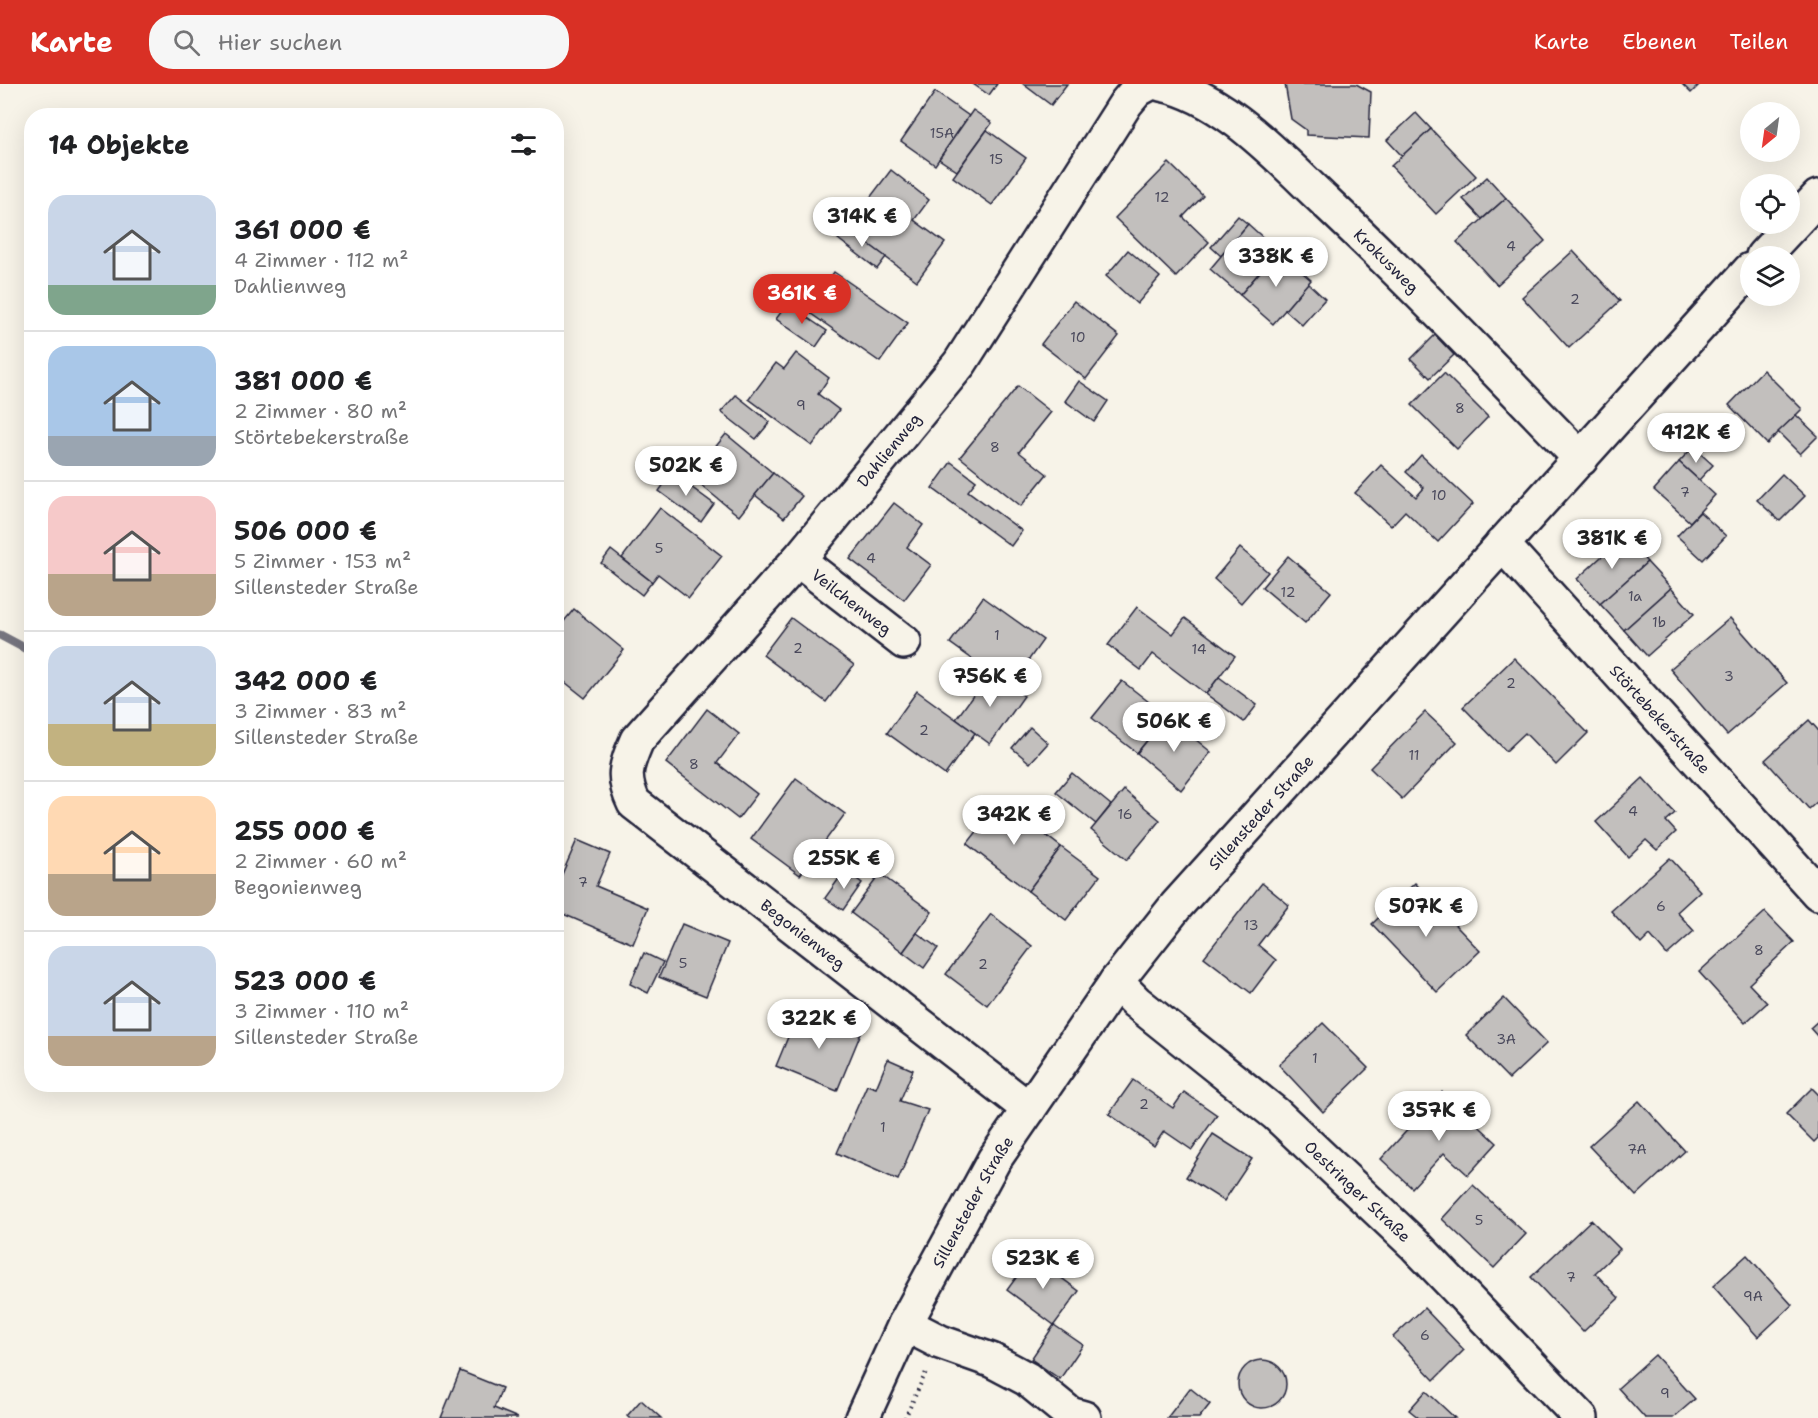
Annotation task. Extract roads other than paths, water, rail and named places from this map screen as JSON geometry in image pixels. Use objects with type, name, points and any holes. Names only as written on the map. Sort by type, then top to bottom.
[{"type":"street","name":"Krokusweg","points":[[1161,85],[1210,103],[1255,136],[1381,254],[1581,459]]},
{"type":"street","name":"Dahlienweg","points":[[634,803],[625,785],[626,767],[637,740],[798,560],[960,363],[1126,103],[1137,90],[1161,85]]},
{"type":"street","points":[[1772,246],[1818,197]]},
{"type":"street","name":"Sillensteder Straße","points":[[862,1418],[906,1324],[994,1160],[1116,982],[1176,906],[1740,281]]},
{"type":"street","name":"Störtebekerstraße","points":[[1502,544],[1818,893]]},
{"type":"street","name":"Veilchenweg","points":[[798,560],[904,642]]},
{"type":"street","name":"Begonienweg","points":[[634,803],[1029,1108]]},
{"type":"street","name":"Oestringer Straße","points":[[1116,982],[1136,1002],[1276,1114],[1416,1246],[1581,1418]]},
{"type":"street","points":[[906,1324],[940,1342],[991,1360],[1027,1380],[1070,1414],[1084,1418]]},
{"type":"waterway","points":[[0,635],[24,648]]}]
